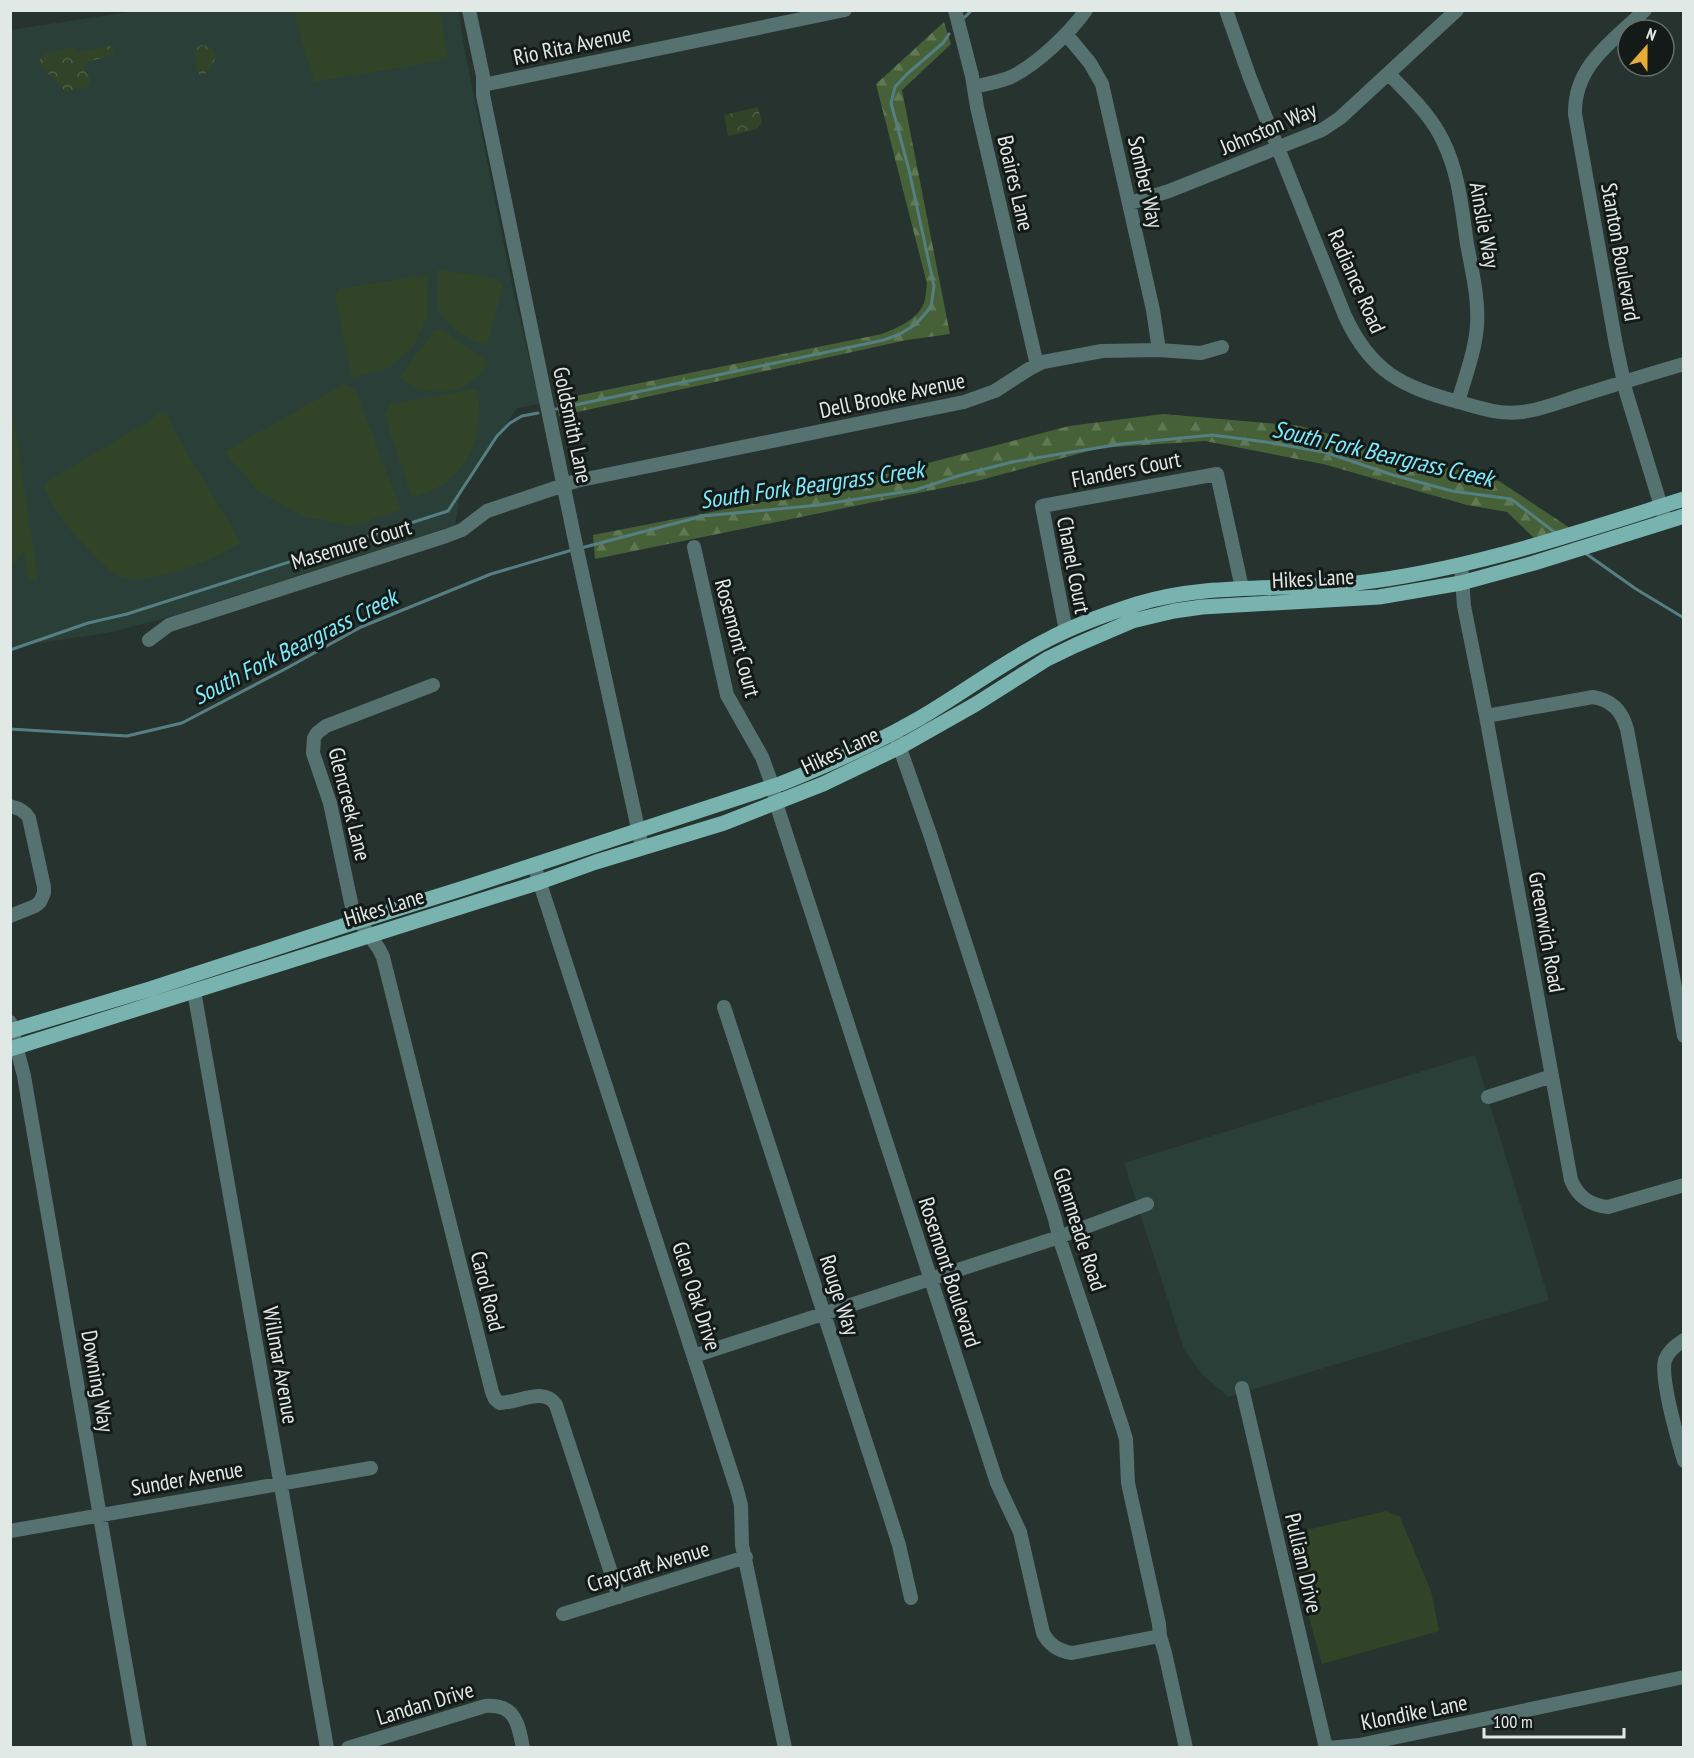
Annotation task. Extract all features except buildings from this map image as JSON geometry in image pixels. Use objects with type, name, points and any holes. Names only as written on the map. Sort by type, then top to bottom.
[{"type":"main road","name":"Hikes Lane","points":[[13,1048],[540,882],[642,847],[723,823],[776,803],[823,784],[900,747],[976,704],[1047,659],[1100,633],[1132,621],[1202,607],[1379,597],[1461,583],[1505,572],[1584,546],[1663,514],[1683,499]]},
{"type":"main road","name":"Hikes Lane","points":[[11,1028],[150,989],[773,787],[827,765],[894,732],[1015,658],[1066,631],[1107,614],[1170,595],[1199,590],[1356,583],[1461,565],[1571,535],[1663,514],[1683,516]]},
{"type":"street","name":"Goldsmith Lane","points":[[469,10],[483,76],[485,106],[574,536],[642,847]]},
{"type":"street","name":"Rio Rita Avenue","points":[[483,85],[845,10]]},
{"type":"street","name":"Boaires Lane","points":[[955,10],[1036,365]]},
{"type":"street","points":[[974,87],[1010,78],[1027,69],[1066,34],[1086,10]]},
{"type":"street","name":"Radiance Road","points":[[1226,10],[1250,78],[1345,316],[1361,346],[1384,370],[1408,386],[1425,393],[1503,413],[1526,411],[1683,364]]},
{"type":"street","name":"Johnston Way","points":[[1130,203],[1169,191],[1278,149],[1332,125],[1457,10]]},
{"type":"street","name":"Stanton Boulevard","points":[[1646,10],[1588,67],[1577,88],[1575,104],[1616,345],[1624,382],[1663,514]]},
{"type":"street","name":"Somber Way","points":[[1066,34],[1090,63],[1102,84],[1153,310],[1159,350]]},
{"type":"street","name":"Ainslie Way","points":[[1389,74],[1434,125],[1453,164],[1478,313],[1475,341],[1458,402]]},
{"type":"street","name":"Dell Brooke Avenue","points":[[564,485],[964,402],[995,391],[1043,362],[1102,351],[1159,350],[1201,353],[1222,347]]},
{"type":"street","name":"Flanders Court","points":[[1042,506],[1217,474],[1242,588]]},
{"type":"street","name":"Masemure Court","points":[[149,640],[169,625],[446,536],[462,530],[488,511],[564,485]]},
{"type":"street","name":"Chanel Court","points":[[1042,506],[1066,631]]},
{"type":"street","name":"Rosemont Court","points":[[694,547],[727,695],[762,757],[776,803]]},
{"type":"street","name":"Greenwich Road","points":[[1461,565],[1464,606],[1571,1180],[1579,1194],[1600,1206],[1612,1206],[1683,1185]]},
{"type":"street","name":"Glencreek Lane","points":[[369,935],[353,912],[330,803],[313,753],[314,738],[326,726],[433,685]]},
{"type":"street","points":[[1486,716],[1593,697],[1610,702],[1620,712],[1626,729],[1683,1036]]},
{"type":"street","name":"Glenmeade Road","points":[[894,732],[1126,1439],[1128,1483],[1186,1748]]},
{"type":"street","name":"Rosemont Boulevard","points":[[776,803],[997,1483],[1020,1532],[1046,1639],[1055,1648],[1072,1653],[1160,1636]]},
{"type":"street","points":[[10,806],[19,808],[29,818],[44,886],[42,898],[35,906],[10,916]]},
{"type":"street","name":"Glen Oak Drive","points":[[534,866],[737,1490],[741,1505],[742,1545],[784,1748]]},
{"type":"street","name":"Carol Road","points":[[369,935],[383,957],[492,1392],[500,1403],[544,1395],[556,1405],[620,1597]]},
{"type":"street","name":"Willmar Avenue","points":[[194,991],[327,1748]]},
{"type":"street","name":"Rouge Way","points":[[724,1007],[899,1545],[911,1598]]},
{"type":"street","name":"Downing Way","points":[[11,1028],[13,1048],[24,1076],[140,1748]]},
{"type":"street","points":[[1488,1097],[1552,1076]]},
{"type":"street","points":[[694,1356],[1059,1237],[1148,1204]]},
{"type":"street","points":[[1683,1340],[1669,1353],[1663,1370],[1683,1461]]},
{"type":"street","name":"Pulliam Drive","points":[[1242,1388],[1328,1748]]},
{"type":"street","name":"Sunder Avenue","points":[[10,1531],[370,1468]]},
{"type":"street","name":"Craycraft Avenue","points":[[563,1614],[746,1557]]},
{"type":"street","name":"Klondike Lane","points":[[1328,1748],[1359,1746],[1683,1677]]},
{"type":"street","name":"Landan Drive","points":[[348,1748],[485,1706],[496,1705],[512,1713],[523,1748]]},
{"type":"shaded area","points":[[135,11],[459,11],[464,47],[514,294],[540,404],[517,408],[460,494],[455,525],[166,618],[107,633],[11,647],[11,30]]},
{"type":"shaded area","points":[[1475,1055],[1549,1300],[1228,1397],[1203,1375],[1184,1350],[1124,1163]]},
{"type":"green space","points":[[311,10],[440,11],[448,59],[314,82],[294,13]]},
{"type":"green space","points":[[944,22],[951,44],[902,90],[950,334],[907,340],[559,416],[556,400],[882,334],[906,323],[917,314],[924,303],[927,284],[876,84]]},
{"type":"green space","points":[[201,45],[211,48],[216,57],[208,71],[200,75],[196,67],[195,49]]},
{"type":"green space","points":[[112,46],[115,54],[88,62],[84,68],[90,79],[89,84],[85,88],[76,88],[67,93],[39,61],[45,55],[59,50],[74,47],[79,52]]},
{"type":"green space","points":[[758,107],[762,122],[757,129],[728,136],[724,115]]},
{"type":"green space","points":[[438,269],[498,279],[503,286],[487,345],[460,333],[438,312]]},
{"type":"green space","points":[[428,275],[427,317],[414,346],[390,368],[352,378],[335,296],[340,289]]},
{"type":"green space","points":[[442,329],[487,361],[481,374],[456,389],[436,392],[417,387],[399,377],[434,331]]},
{"type":"green space","points":[[344,384],[355,389],[401,510],[353,526],[302,516],[257,490],[224,452]]},
{"type":"green space","points":[[477,389],[478,430],[469,455],[453,476],[442,485],[412,498],[384,415],[391,404]]},
{"type":"green space","points":[[10,394],[38,580],[28,582],[24,551],[11,566]]},
{"type":"green space","points":[[159,412],[167,414],[175,432],[241,543],[215,557],[182,570],[132,579],[115,573],[95,556],[60,516],[44,485],[148,422]]},
{"type":"green space","points":[[1163,414],[1300,426],[1499,481],[1570,528],[1535,539],[1507,512],[1467,505],[1323,464],[1205,441],[1100,448],[977,481],[595,559],[593,535],[825,490],[1069,426]]},
{"type":"green space","points":[[1386,1511],[1400,1517],[1431,1591],[1439,1631],[1322,1664],[1286,1535]]},
{"type":"waterway","points":[[965,17],[972,10]]},
{"type":"waterway","points":[[556,409],[884,340],[916,324],[931,307],[934,286],[909,170],[891,103],[895,87],[943,43],[949,34]]},
{"type":"waterway","points":[[10,650],[88,623],[127,614],[448,511],[497,436],[510,423],[522,416],[538,413]]},
{"type":"waterway","name":"South Fork Beargrass Creek","points":[[581,548],[703,516],[819,505],[915,490],[1012,462],[1121,444],[1212,435],[1324,452],[1393,475],[1452,491],[1511,499],[1557,534]]},
{"type":"waterway","name":"South Fork Beargrass Creek","points":[[10,729],[127,736],[182,723],[361,627],[491,574],[572,550]]},
{"type":"waterway","name":"South Fork Beargrass Creek","points":[[1585,553],[1636,589],[1684,618]]}]
